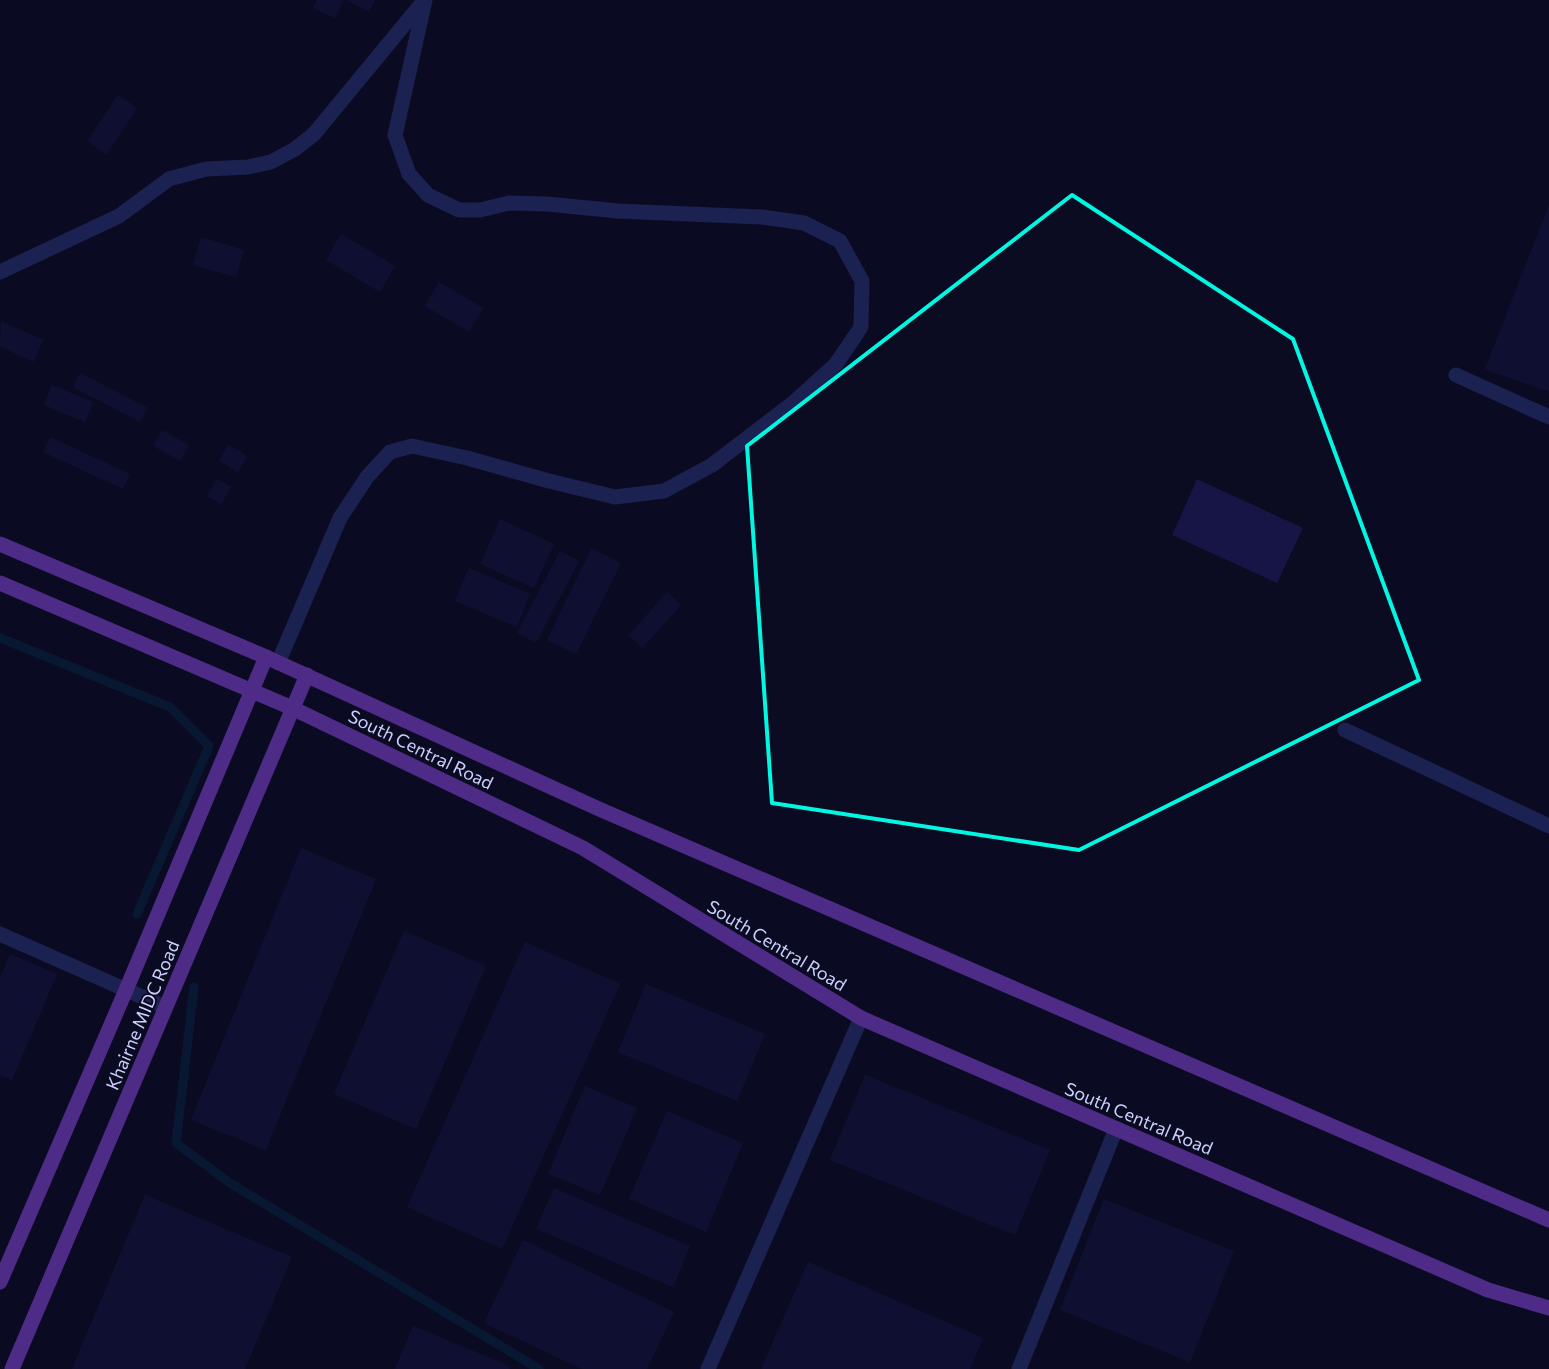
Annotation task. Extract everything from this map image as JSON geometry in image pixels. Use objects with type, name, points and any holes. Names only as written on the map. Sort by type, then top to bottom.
[{"type":"main road","name":"South Central Road","points":[[0,544],[307,675],[599,809],[1549,1220]]},
{"type":"main road","name":"South Central Road","points":[[0,583],[292,708],[583,848],[860,1018],[1488,1290],[1549,1308]]},
{"type":"main road","name":"Khairne MIDC Road","points":[[0,1282],[126,990],[251,690],[272,660]]},
{"type":"main road","name":"Khairne MIDC Road","points":[[12,1369],[307,675]]},
{"type":"street","points":[[0,272],[119,216],[169,179],[206,169],[248,167],[272,162],[295,149],[314,134],[425,0]]},
{"type":"street","points":[[272,660],[340,518],[366,477],[390,452],[412,446],[467,458],[615,497],[664,491],[712,465],[793,403],[836,364],[860,327],[862,281],[840,241],[804,223],[762,217],[618,211],[547,204],[509,203],[480,210],[458,210],[428,195],[409,174],[395,135],[425,0]]},
{"type":"street","points":[[1456,375],[1549,417]]},
{"type":"street","points":[[1345,730],[1549,826]]},
{"type":"street","points":[[0,934],[166,1007]]},
{"type":"street","points":[[708,1369],[860,1018]]},
{"type":"street","points":[[1019,1369],[1116,1129]]},
{"type":"highlighted area","points":[[1072,195],[1293,339],[1419,680],[1079,850],[772,803],[747,446]]},
{"type":"building","points":[[317,0],[344,0],[335,18],[313,8]]},
{"type":"building","points":[[347,0],[375,0],[369,12]]},
{"type":"building","points":[[118,95],[137,108],[106,155],[87,141]]},
{"type":"building","points":[[1549,205],[1549,392],[1485,369]]},
{"type":"building","points":[[341,234],[395,266],[380,292],[326,260]]},
{"type":"building","points":[[201,237],[244,250],[236,277],[193,265]]},
{"type":"building","points":[[439,282],[483,308],[469,332],[425,306]]},
{"type":"building","points":[[1,321],[43,340],[33,362],[0,346]]},
{"type":"building","points":[[80,373],[148,408],[140,422],[73,387]]},
{"type":"building","points":[[52,385],[93,402],[85,422],[44,405]]},
{"type":"building","points":[[162,430],[189,445],[181,461],[153,446]]},
{"type":"building","points":[[50,437],[130,474],[123,489],[43,452]]},
{"type":"building","points":[[228,444],[247,456],[238,472],[219,461]]},
{"type":"building","points":[[217,479],[231,487],[221,504],[207,496]]},
{"type":"building","points":[[1197,479],[1303,528],[1277,583],[1172,535]]},
{"type":"building","points":[[500,519],[554,544],[534,588],[480,564]]},
{"type":"building","points":[[592,548],[621,563],[576,654],[547,640]]},
{"type":"building","points":[[560,551],[579,561],[536,643],[517,633]]},
{"type":"building","points":[[469,568],[530,594],[517,627],[455,601]]},
{"type":"building","points":[[667,592],[681,605],[642,648],[629,635]]},
{"type":"building","points":[[301,848],[376,879],[266,1150],[191,1120]]},
{"type":"building","points":[[404,931],[486,966],[416,1129],[334,1094]]},
{"type":"building","points":[[525,942],[620,984],[502,1249],[407,1207]]},
{"type":"building","points":[[10,954],[57,974],[12,1080],[0,1075],[0,978]]},
{"type":"building","points":[[646,984],[765,1034],[737,1101],[618,1052]]},
{"type":"building","points":[[865,1075],[1050,1150],[1015,1235],[830,1160]]},
{"type":"building","points":[[585,1086],[637,1108],[600,1195],[548,1174]]},
{"type":"building","points":[[667,1111],[743,1143],[706,1232],[629,1199]]},
{"type":"building","points":[[554,1188],[690,1246],[673,1287],[536,1229]]},
{"type":"building","points":[[145,1195],[292,1257],[245,1369],[72,1369]]},
{"type":"building","points":[[1104,1199],[1234,1251],[1190,1362],[1060,1310]]},
{"type":"building","points":[[523,1240],[674,1312],[647,1369],[582,1369],[484,1323]]},
{"type":"building","points":[[808,1262],[983,1338],[970,1369],[761,1369]]},
{"type":"building","points":[[413,1326],[510,1366],[509,1369],[395,1369]]},
{"type":"waterway","points":[[0,638],[170,707],[209,746],[137,914]]},
{"type":"waterway","points":[[194,987],[176,1143],[230,1183],[539,1369]]}]
